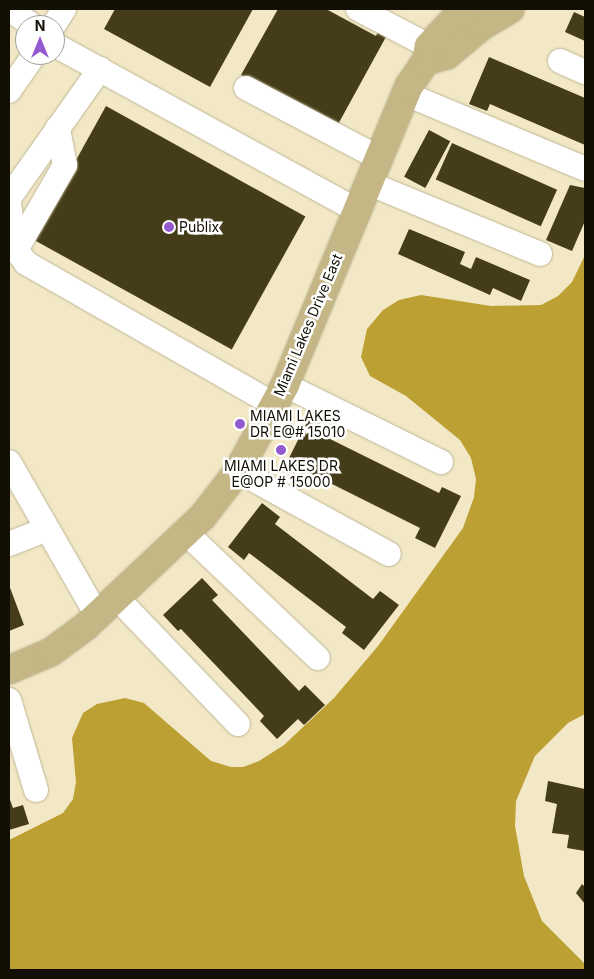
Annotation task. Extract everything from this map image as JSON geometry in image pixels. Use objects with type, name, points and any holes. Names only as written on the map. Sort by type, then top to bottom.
[{"type":"main road","points":[[428,53],[448,55],[482,26],[510,9]]},
{"type":"main road","name":"Miami Lakes Drive East","points":[[9,670],[52,652],[106,606],[203,516],[238,471],[280,395],[406,94],[453,12]]},
{"type":"street","points":[[358,9],[428,53]]},
{"type":"street","points":[[65,50],[356,210]]},
{"type":"street","points":[[560,61],[585,72]]},
{"type":"street","points":[[9,91],[27,65]]},
{"type":"street","points":[[9,198],[100,69]]},
{"type":"street","points":[[246,88],[373,171],[540,254]]},
{"type":"street","points":[[406,94],[585,169]]},
{"type":"street","points":[[16,250],[65,165],[58,128]]},
{"type":"street","points":[[9,204],[16,250],[26,263],[280,395],[441,462]]},
{"type":"street","points":[[9,462],[15,486],[106,606],[238,724]]},
{"type":"street","points":[[238,471],[388,554]]},
{"type":"street","points":[[9,544],[47,529]]},
{"type":"street","points":[[185,532],[318,658]]},
{"type":"street","points":[[9,700],[36,790]]},
{"type":"shaded area","points":[[585,255],[585,714],[568,723],[535,756],[516,801],[515,826],[524,876],[542,921],[585,964],[585,970],[9,970],[9,840],[63,813],[73,799],[76,782],[72,738],[83,713],[97,704],[125,698],[144,703],[211,761],[231,767],[243,767],[259,761],[284,745],[334,698],[378,646],[463,528],[474,497],[476,479],[471,458],[460,440],[406,396],[370,376],[361,357],[367,329],[383,310],[399,300],[421,295],[491,306],[541,305],[558,296],[572,282]]},
{"type":"building","points":[[115,9],[253,9],[210,87],[104,29]]},
{"type":"building","points":[[278,9],[326,9],[376,36],[379,30],[387,35],[336,128],[241,75]]},
{"type":"building","points":[[574,12],[585,17],[585,41],[565,32]]},
{"type":"building","points":[[489,57],[585,98],[585,145],[490,104],[487,111],[469,104]]},
{"type":"building","name":"Publix","points":[[106,106],[305,217],[232,349],[32,239]]},
{"type":"building","points":[[429,130],[450,141],[425,188],[404,177]]},
{"type":"building","points":[[452,143],[557,190],[541,226],[436,180]]},
{"type":"building","points":[[570,185],[585,188],[585,221],[572,251],[546,240]]},
{"type":"building","points":[[409,229],[465,252],[460,264],[471,269],[476,257],[530,280],[521,301],[493,288],[490,295],[398,254]]},
{"type":"building","points":[[309,418],[328,428],[324,436],[439,493],[442,487],[461,496],[435,548],[415,538],[420,528],[306,471],[303,478],[284,468]]},
{"type":"building","points":[[262,503],[280,517],[275,524],[373,599],[380,591],[399,605],[364,650],[342,633],[346,627],[249,553],[244,560],[228,547]]},
{"type":"building","points":[[202,578],[218,595],[212,600],[299,691],[305,685],[325,705],[304,725],[298,719],[277,739],[260,721],[264,716],[181,629],[178,631],[163,615]]},
{"type":"building","points":[[9,585],[24,625],[9,631]]},
{"type":"building","points":[[548,781],[585,789],[585,851],[567,848],[569,835],[552,833],[557,804],[545,801]]},
{"type":"building","points":[[9,797],[13,808],[23,805],[29,824],[9,830]]},
{"type":"building","points":[[582,884],[585,887],[585,904],[576,893]]},
{"type":"place","name":"Publix","points":[[169,227]]},
{"type":"place","name":"MIAMI LAKES DR E@# 15010","points":[[240,424]]},
{"type":"place","name":"MIAMI LAKES DR E@OP # 15000","points":[[281,450]]}]
